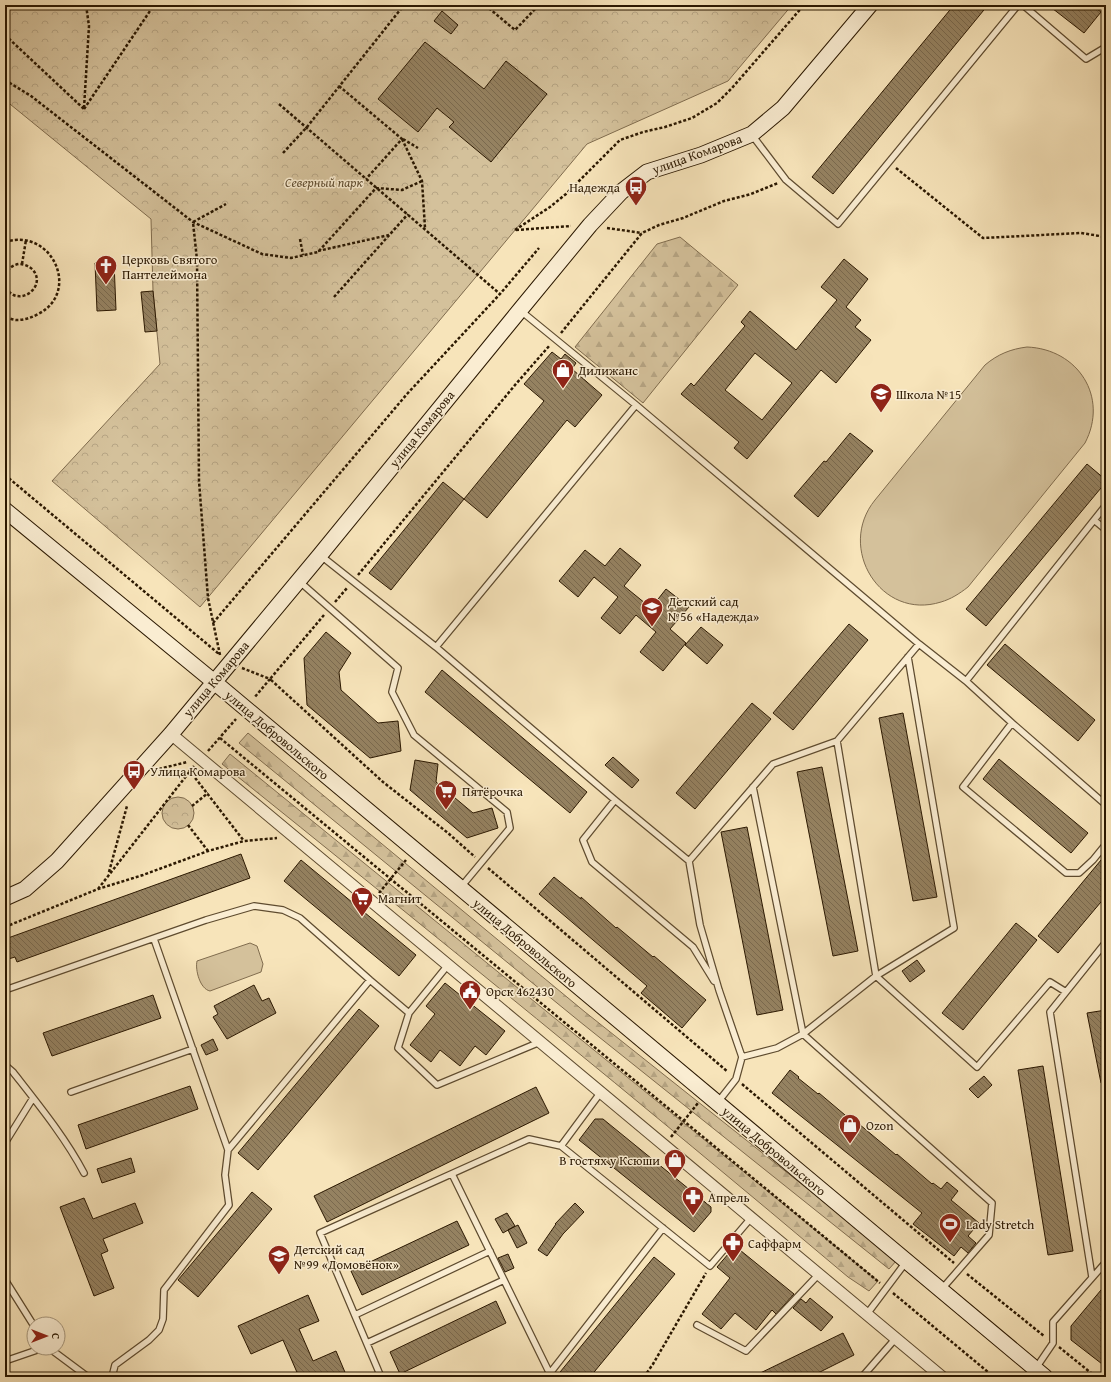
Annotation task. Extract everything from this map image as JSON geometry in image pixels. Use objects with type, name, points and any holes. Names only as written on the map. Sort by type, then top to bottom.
[{"type":"main road","name":"улица Комарова","points":[[5,898],[25,889],[57,861],[171,734],[213,681],[225,659],[320,555],[520,310],[595,220],[621,192],[647,172],[701,155],[752,134],[783,108],[870,5]]},
{"type":"main road","name":"улица Добровольского","points":[[5,510],[213,681],[1040,1373]]},
{"type":"street","points":[[171,734],[942,1377]]},
{"type":"lane","points":[[752,134],[786,180],[838,224],[1018,5]]},
{"type":"lane","points":[[1023,5],[1086,59],[1106,47]]},
{"type":"lane","points":[[520,310],[636,405],[919,644],[966,680],[1012,723],[1106,805]]},
{"type":"lane","points":[[436,647],[636,405]]},
{"type":"lane","points":[[966,680],[1106,505]]},
{"type":"lane","points":[[1094,520],[1106,530]]},
{"type":"lane","points":[[320,555],[436,647],[615,800],[689,861],[700,925],[719,990],[742,1057],[736,1079],[712,1098]]},
{"type":"lane","points":[[298,580],[398,668],[392,692],[414,735],[507,812],[510,828],[460,888]]},
{"type":"lane","points":[[689,861],[773,764],[837,741],[919,644]]},
{"type":"lane","points":[[742,1057],[778,1048],[803,1034],[876,976],[954,928],[908,657]]},
{"type":"lane","points":[[1012,723],[963,787],[1066,873],[1079,873],[1093,860],[1106,844]]},
{"type":"lane","points":[[837,741],[876,976],[977,1067],[1050,982],[1066,992]]},
{"type":"lane","points":[[753,787],[803,1034],[992,1203],[989,1235],[941,1290]]},
{"type":"lane","points":[[615,800],[583,840],[592,862],[693,947],[719,990]]},
{"type":"lane","points":[[5,990],[206,920],[254,906],[283,910],[300,918],[410,1013]]},
{"type":"lane","points":[[112,1377],[115,1365],[159,1330],[163,1319],[164,1290],[229,1205],[225,1175],[228,1150],[154,939]]},
{"type":"lane","points":[[1092,1277],[1050,1012],[1106,942]]},
{"type":"lane","points":[[448,965],[410,1013],[398,1048],[437,1085],[541,1042]]},
{"type":"lane","points":[[228,1150],[370,980]]},
{"type":"lane","points":[[71,1092],[193,1049]]},
{"type":"lane","points":[[5,1065],[13,1072],[33,1098],[68,1147],[84,1174]]},
{"type":"lane","points":[[561,1146],[601,1092]]},
{"type":"lane","points":[[5,1144],[33,1098]]},
{"type":"lane","points":[[381,1377],[320,1233],[529,1139],[561,1146],[710,1266],[751,1218]]},
{"type":"lane","points":[[452,1174],[504,1280],[548,1375],[663,1228]]},
{"type":"lane","points":[[355,1315],[490,1251]]},
{"type":"lane","points":[[867,1314],[887,1289],[906,1261]]},
{"type":"lane","points":[[1040,1373],[1053,1343],[1053,1322],[1106,1262]]},
{"type":"lane","points":[[696,1325],[746,1351],[819,1274]]},
{"type":"lane","points":[[5,1278],[28,1316]]},
{"type":"lane","points":[[367,1343],[504,1280]]},
{"type":"lane","points":[[862,1377],[896,1338]]},
{"type":"lane","points":[[5,1361],[26,1354]]},
{"type":"lane","points":[[59,1356],[88,1377]]},
{"type":"path","points":[[84,109],[89,26],[86,5]]},
{"type":"path","points":[[84,109],[154,5]]},
{"type":"path","points":[[283,153],[306,127],[404,5]]},
{"type":"path","points":[[485,5],[515,30],[537,7],[537,5]]},
{"type":"path","points":[[515,230],[550,207],[566,194],[620,140],[692,118],[717,103],[732,88],[804,5]]},
{"type":"path","points":[[5,35],[84,109]]},
{"type":"path","points":[[5,80],[31,96],[193,222],[262,254],[291,258],[390,234]]},
{"type":"path","points":[[339,86],[402,139],[418,148]]},
{"type":"path","points":[[279,104],[500,294]]},
{"type":"path","points":[[366,179],[402,139]]},
{"type":"path","points":[[402,139],[422,181],[425,228]]},
{"type":"path","points":[[889,162],[983,238],[1081,233],[1106,236]]},
{"type":"path","points":[[270,679],[353,581],[515,384],[555,339],[642,234],[659,225],[683,218],[724,201],[751,194],[786,180]]},
{"type":"path","points":[[376,188],[402,190],[422,181]]},
{"type":"path","points":[[318,252],[376,188]]},
{"type":"path","points":[[193,222],[226,204]]},
{"type":"path","points":[[334,297],[408,214]]},
{"type":"path","points":[[193,222],[197,260],[200,480],[208,598],[213,623],[225,659]]},
{"type":"path","points":[[5,242],[13,239],[26,240],[39,244],[53,258],[59,277],[58,290],[52,302],[42,312],[30,318],[17,320],[5,317]]},
{"type":"path","points":[[300,239],[303,255]]},
{"type":"path","points":[[22,264],[26,240]]},
{"type":"path","points":[[213,623],[407,394],[500,294],[539,248]]},
{"type":"path","points":[[5,274],[12,266],[22,264],[27,265],[35,272],[36,283],[31,293],[26,296],[15,296],[10,293],[5,285]]},
{"type":"path","points":[[5,298],[10,293]]},
{"type":"path","points":[[5,475],[225,659],[270,679],[383,782],[448,833],[960,1268],[1096,1377]]},
{"type":"path","points":[[220,738],[994,1377]]},
{"type":"path","points":[[156,770],[201,759]]},
{"type":"path","points":[[98,889],[189,770],[201,759]]},
{"type":"path","points":[[189,770],[244,840]]},
{"type":"path","points":[[192,806],[208,793]]},
{"type":"path","points":[[109,875],[127,806],[132,800]]},
{"type":"path","points":[[188,825],[208,851]]},
{"type":"path","points":[[5,927],[98,889],[143,875],[208,851],[244,840],[295,837]]},
{"type":"path","points":[[372,901],[415,850]]},
{"type":"path","points":[[664,1145],[684,1121],[712,1098]]},
{"type":"path","points":[[644,1377],[710,1266]]},
{"type":"green space","name":"Северный парк","points":[[5,5],[792,5],[728,81],[587,144],[200,607],[52,481],[160,364],[153,291],[151,219],[5,100]]},
{"type":"green space","points":[[680,237],[738,285],[643,403],[575,347],[657,244]]},
{"type":"green space","points":[[1027,347],[1045,350],[1061,356],[1074,366],[1084,378],[1091,393],[1093,409],[1091,426],[1085,443],[968,587],[955,596],[941,602],[919,605],[900,601],[883,591],[871,576],[863,558],[860,539],[864,519],[875,500],[985,365],[1005,353]]},
{"type":"green space","points":[[248,733],[585,1012],[897,1260],[889,1269],[579,1021],[239,743]]},
{"type":"green space","points":[[230,754],[878,1281],[869,1291],[848,1277],[693,1147],[222,764]]},
{"type":"green space","points":[[175,797],[181,797],[191,804],[194,813],[193,819],[187,826],[181,829],[175,829],[165,822],[162,816],[162,810],[169,800]]},
{"type":"green space","points":[[250,943],[257,946],[263,964],[261,972],[210,991],[203,987],[199,979],[197,961]]},
{"type":"building","points":[[954,5],[988,5],[833,194],[812,177]]},
{"type":"building","points":[[1048,5],[1092,5],[1101,12],[1084,33]]},
{"type":"building","points":[[442,11],[458,25],[451,34],[434,21]]},
{"type":"building","points":[[425,42],[484,89],[506,61],[547,94],[491,162],[449,127],[454,122],[437,108],[418,132],[378,99]]},
{"type":"building","points":[[844,259],[868,279],[846,307],[861,320],[855,327],[871,340],[836,383],[821,370],[747,459],[734,448],[739,442],[681,394],[691,383],[694,386],[745,326],[741,322],[750,311],[796,350],[837,300],[821,287]],"holes":[[[755,353],[792,383],[762,420],[725,390]]]},
{"type":"building","name":"Церковь Святого Пантелеймона","points":[[114,262],[116,310],[97,311],[95,263]]},
{"type":"building","points":[[153,291],[157,331],[145,332],[141,292]]},
{"type":"building","points":[[552,352],[561,359],[565,354],[576,363],[572,369],[602,395],[575,427],[567,420],[487,518],[464,499],[544,401],[524,384]]},
{"type":"building","points":[[850,433],[873,451],[818,517],[794,496],[824,461],[826,462]]},
{"type":"building","points":[[1087,464],[1106,480],[1106,482],[986,626],[966,609]]},
{"type":"building","points":[[443,482],[464,499],[391,590],[369,573]]},
{"type":"building","points":[[620,548],[641,565],[624,586],[651,608],[666,589],[689,607],[670,629],[686,643],[663,671],[640,652],[656,632],[636,615],[620,634],[601,618],[618,597],[594,577],[578,597],[559,581],[585,550],[605,566]]},
{"type":"building","points":[[849,624],[868,640],[793,730],[773,713]]},
{"type":"building","points":[[701,627],[723,645],[707,664],[685,645]]},
{"type":"building","points":[[326,632],[351,653],[339,672],[341,690],[378,723],[398,721],[401,751],[370,758],[307,705],[304,658]]},
{"type":"building","points":[[1005,644],[1095,720],[1078,741],[987,665]]},
{"type":"building","points":[[442,670],[587,792],[570,813],[425,692]]},
{"type":"building","points":[[752,703],[771,719],[695,809],[676,793]]},
{"type":"building","points":[[903,713],[937,897],[913,901],[879,718]]},
{"type":"building","points":[[613,757],[639,780],[632,788],[605,765]]},
{"type":"building","points":[[999,759],[1088,833],[1071,853],[983,779]]},
{"type":"building","points":[[415,760],[438,764],[436,782],[473,813],[492,808],[498,828],[467,838],[410,790]]},
{"type":"building","points":[[822,767],[858,951],[833,956],[797,772]]},
{"type":"building","points":[[747,827],[783,1010],[757,1015],[721,832]]},
{"type":"building","points":[[241,854],[250,878],[17,962],[15,957],[5,960],[5,946],[10,944],[8,938]]},
{"type":"building","points":[[1106,854],[1106,896],[1058,953],[1038,936]]},
{"type":"building","points":[[301,860],[416,955],[399,976],[284,881]]},
{"type":"building","points":[[554,877],[581,899],[581,897],[616,928],[617,927],[653,957],[654,956],[706,1000],[682,1028],[641,993],[647,986],[539,894]]},
{"type":"building","points":[[1016,923],[1037,940],[963,1030],[942,1013]]},
{"type":"building","points":[[917,960],[925,971],[910,982],[902,971]]},
{"type":"building","points":[[445,983],[505,1031],[486,1055],[475,1046],[460,1066],[440,1050],[431,1062],[410,1045],[435,1014],[426,1006]]},
{"type":"building","points":[[254,985],[262,1001],[269,998],[276,1013],[227,1039],[213,1017],[218,1014],[214,1006]]},
{"type":"building","points":[[153,995],[161,1018],[52,1056],[43,1033]]},
{"type":"building","points":[[359,1009],[379,1026],[258,1170],[238,1153]]},
{"type":"building","points":[[1106,1010],[1106,1082],[1101,1083],[1087,1013]]},
{"type":"building","points":[[213,1039],[218,1050],[206,1055],[201,1045]]},
{"type":"building","points":[[1043,1066],[1073,1251],[1048,1255],[1018,1070]]},
{"type":"building","points":[[790,1070],[858,1126],[859,1124],[896,1155],[897,1154],[932,1184],[933,1183],[941,1189],[947,1182],[958,1191],[951,1200],[979,1223],[968,1236],[976,1243],[968,1253],[961,1247],[954,1256],[913,1224],[922,1213],[772,1093]]},
{"type":"building","points":[[984,1076],[992,1085],[978,1098],[969,1089]]},
{"type":"building","points":[[190,1086],[198,1109],[86,1149],[78,1125]]},
{"type":"building","points":[[536,1087],[549,1113],[327,1222],[314,1196]]},
{"type":"building","points":[[595,1119],[603,1119],[711,1207],[711,1212],[694,1232],[579,1140]]},
{"type":"building","points":[[131,1158],[135,1172],[102,1183],[97,1169]]},
{"type":"building","points":[[252,1192],[272,1209],[198,1297],[178,1280]]},
{"type":"building","points":[[84,1198],[93,1219],[135,1203],[143,1223],[103,1239],[108,1251],[101,1254],[114,1288],[94,1296],[60,1207]]},
{"type":"building","points":[[575,1203],[584,1212],[563,1234],[547,1256],[538,1250],[555,1224]]},
{"type":"building","points":[[507,1213],[515,1226],[503,1233],[495,1219]]},
{"type":"building","points":[[457,1221],[469,1245],[362,1295],[351,1271]]},
{"type":"building","points":[[518,1225],[527,1243],[517,1248],[508,1230]]},
{"type":"building","points":[[735,1246],[794,1294],[776,1314],[772,1310],[756,1330],[735,1313],[721,1329],[702,1314],[730,1278],[717,1267]]},
{"type":"building","points":[[508,1254],[514,1268],[505,1272],[498,1258]]},
{"type":"building","points":[[654,1257],[675,1274],[590,1377],[556,1377]]},
{"type":"building","points":[[1106,1284],[1106,1367],[1071,1340],[1071,1326]]},
{"type":"building","points":[[308,1295],[319,1321],[299,1329],[313,1361],[336,1351],[347,1377],[299,1377],[283,1340],[251,1354],[238,1326]]},
{"type":"building","points":[[810,1298],[833,1317],[821,1331],[793,1308],[801,1299],[806,1303]]},
{"type":"building","points":[[496,1301],[506,1323],[400,1374],[390,1352]]},
{"type":"building","points":[[843,1333],[854,1355],[810,1377],[752,1377]]},
{"type":"place","name":"Надежда","points":[[636,206]]},
{"type":"place","name":"Церковь Святого Пантелеймона","points":[[106,286]]},
{"type":"place","name":"Дилижанс","points":[[563,390]]},
{"type":"place","name":"Школа №15","points":[[881,414]]},
{"type":"place","name":"Детский сад №56 «Надежда»","points":[[652,628]]},
{"type":"place","name":"Улица Комарова","points":[[134,790]]},
{"type":"place","name":"Пятёрочка","points":[[446,810]]},
{"type":"place","name":"Магнит","points":[[362,918]]},
{"type":"place","name":"Орск 462430","points":[[470,1010]]},
{"type":"place","name":"Ozon","points":[[850,1144]]},
{"type":"place","name":"В гостях у Ксюши","points":[[675,1180]]},
{"type":"place","name":"Апрель","points":[[693,1216]]},
{"type":"place","name":"Lady Stretch","points":[[950,1244]]},
{"type":"place","name":"Саффарм","points":[[733,1262]]},
{"type":"place","name":"Детский сад №99 «Домовёнок»","points":[[279,1276]]}]
